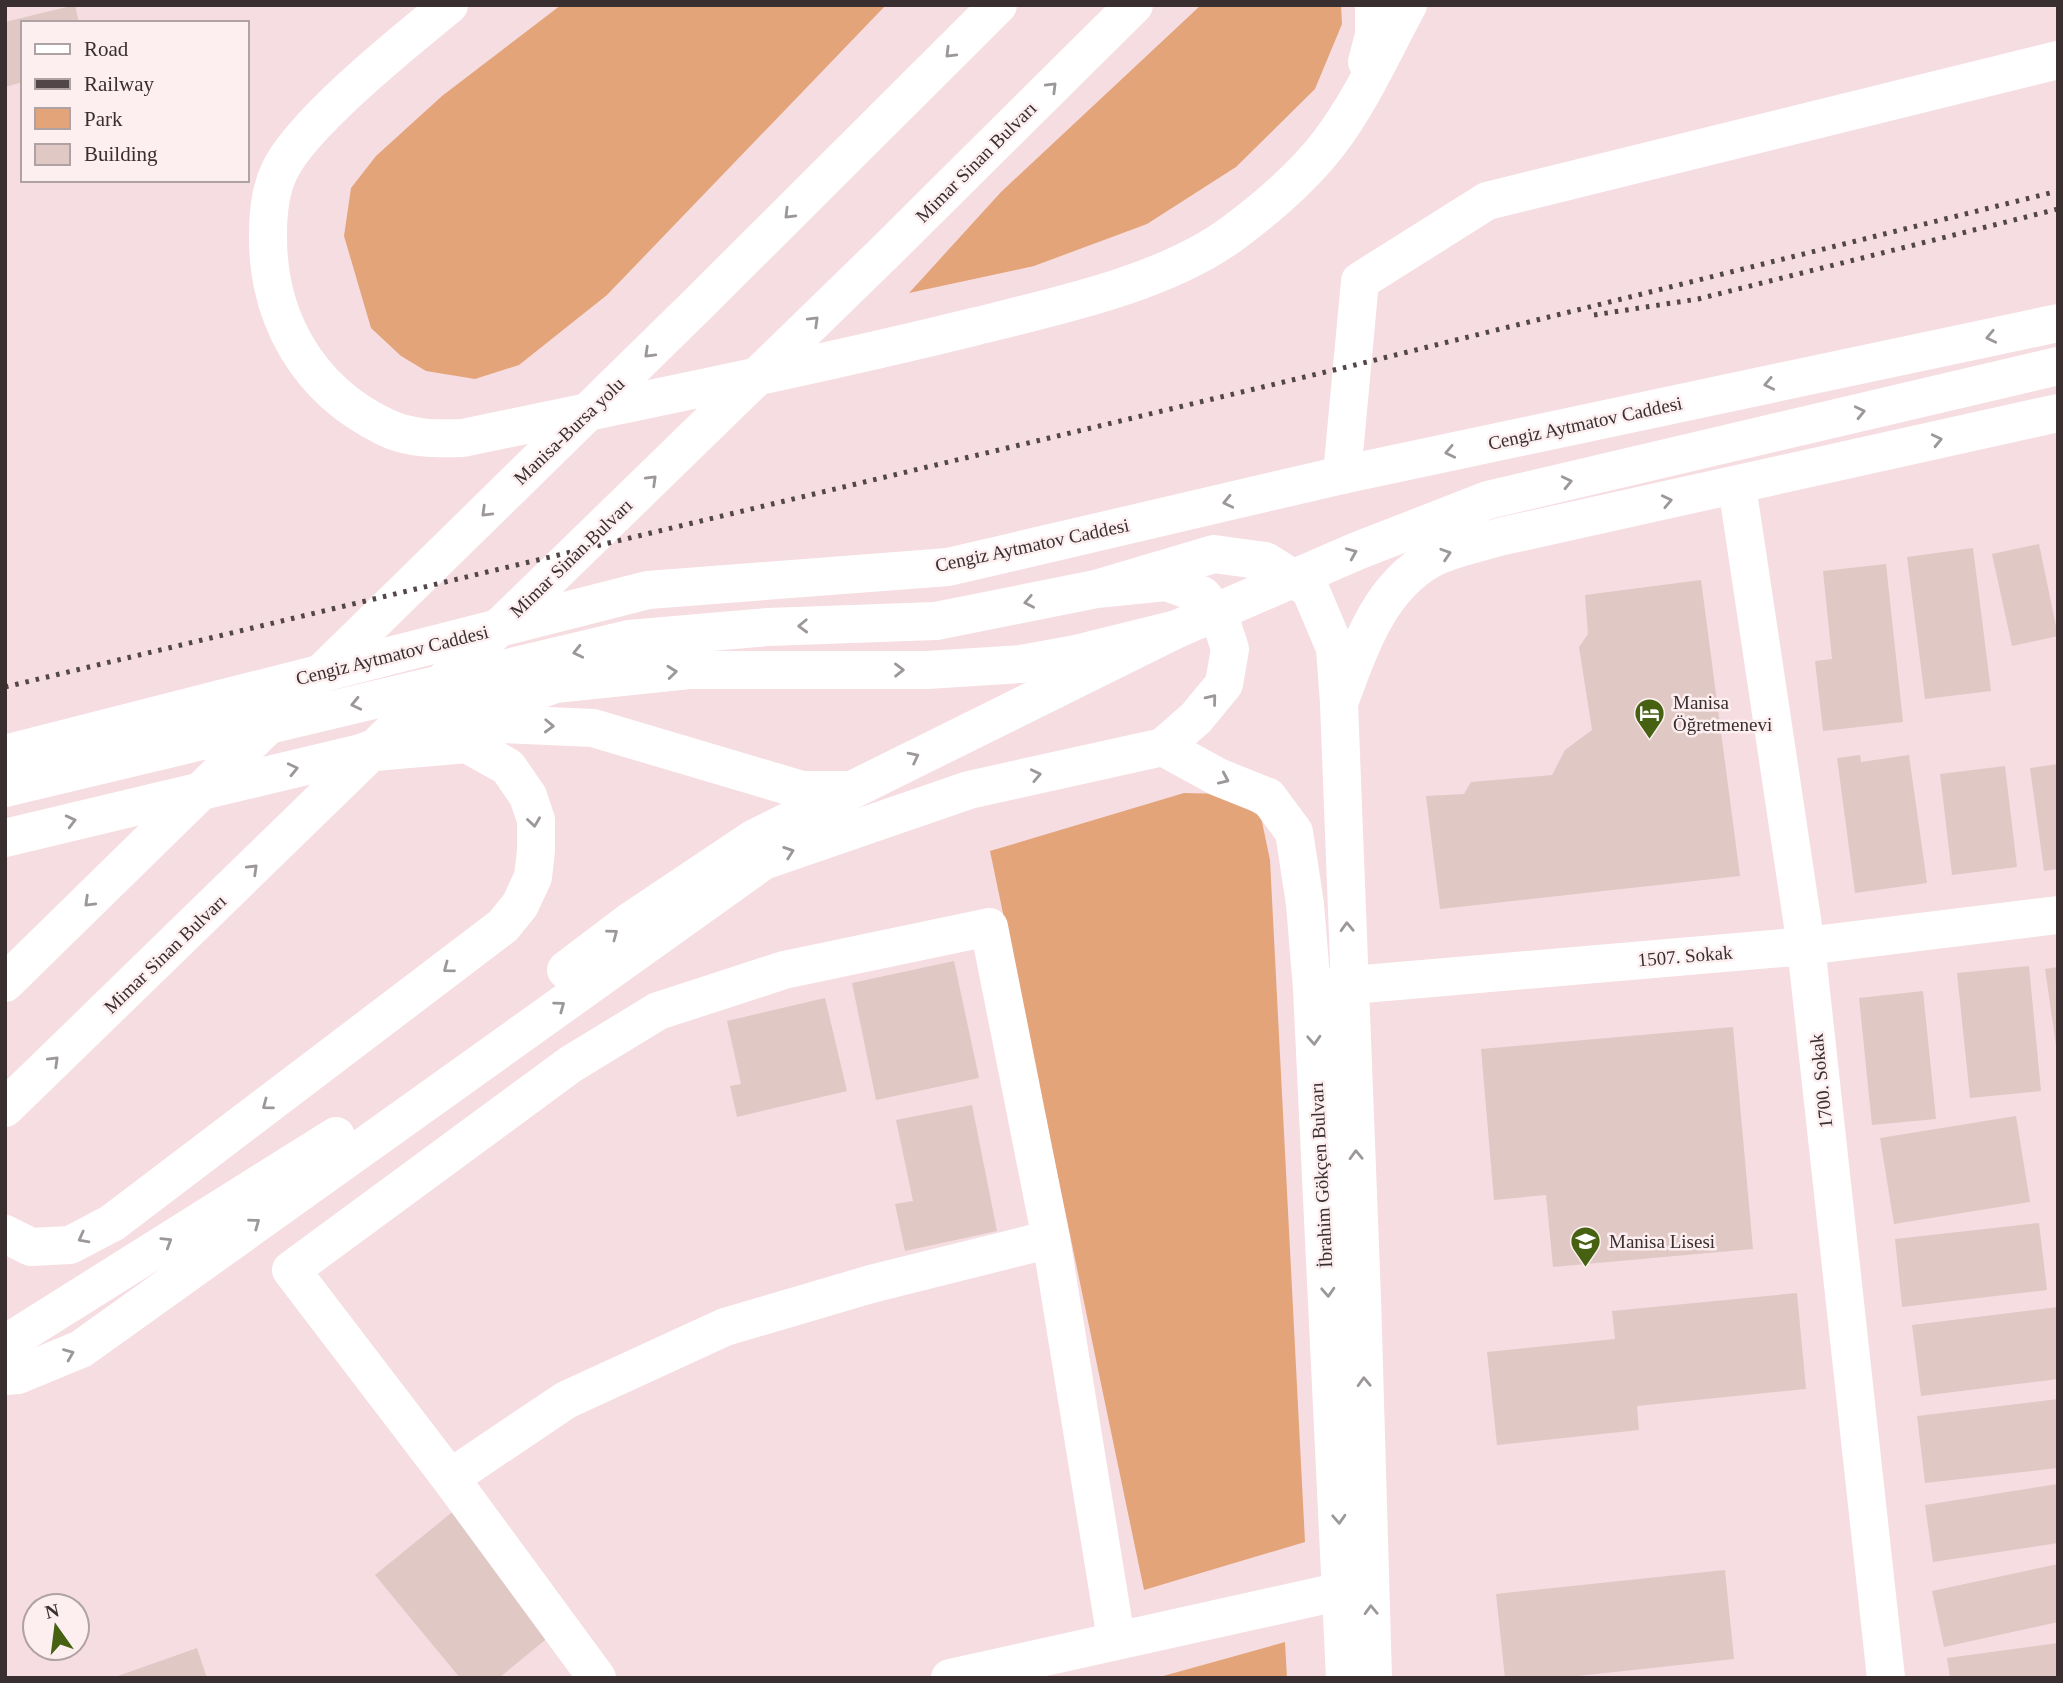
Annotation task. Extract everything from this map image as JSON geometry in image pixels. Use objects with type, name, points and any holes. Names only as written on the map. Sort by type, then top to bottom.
[{"type":"main road","points":[[449,5],[314,125],[279,171],[268,208],[268,254],[273,289],[289,337],[315,375],[349,406],[387,428],[428,439],[463,438],[899,345],[1084,299],[1190,258],[1231,235],[1272,202],[1329,144],[1358,98],[1408,5]]},
{"type":"main road","name":"Manisa-Bursa yolu","points":[[5,983],[697,305],[998,5]]},
{"type":"main road","name":"Mimar Sinan Bulvarı","points":[[5,1108],[305,818],[368,752],[881,256],[1134,5]]},
{"type":"main road","points":[[1358,98],[1374,35],[1374,5]]},
{"type":"main road","points":[[1342,475],[1360,281],[1487,201],[2058,60]]},
{"type":"main road","name":"Cengiz Aytmatov Caddesi","points":[[5,754],[648,590],[947,567],[1342,475],[2058,323]]},
{"type":"main road","points":[[5,1343],[340,1134],[632,920],[753,839],[1177,629],[1357,551],[1489,500],[2045,369]]},
{"type":"main road","points":[[1339,703],[1364,634],[1399,583],[1432,559],[1499,537],[1737,486],[2058,412]]},
{"type":"main road","name":"1700. Sokak","points":[[1737,486],[1806,946],[1886,1678]]},
{"type":"main road","name":"İbrahim Gökçen Bulvarı","points":[[1096,589],[1214,554],[1265,561],[1310,589],[1335,648],[1350,984],[1373,1678]]},
{"type":"main road","points":[[5,789],[629,639],[768,627],[936,621],[1096,589],[1166,582],[1202,595],[1219,615],[1230,649],[1224,684],[1196,718],[1163,747],[969,790],[763,861],[81,1349],[18,1375],[5,1376]]},
{"type":"main road","points":[[368,752],[555,684],[689,670],[927,670],[1021,664],[1076,654],[1177,629]]},
{"type":"main road","points":[[5,838],[368,752],[503,724],[593,727],[802,790],[969,790]]},
{"type":"main road","points":[[5,1234],[31,1247],[70,1245],[112,1223],[503,926],[520,905],[533,877],[536,820],[528,796],[508,766],[467,744],[368,752]]},
{"type":"main road","name":"İbrahim Gökçen Bulvarı","points":[[1163,747],[1218,777],[1268,797],[1294,832],[1312,989],[1345,1678]]},
{"type":"main road","name":"1507. Sokak","points":[[1312,989],[1806,946],[2058,915]]},
{"type":"main road","points":[[597,1678],[450,1478],[291,1270],[571,1064],[658,1011],[784,970],[989,927],[1051,1239],[1116,1639]]},
{"type":"main road","points":[[450,1478],[566,1400],[725,1327],[871,1283],[1051,1239]]},
{"type":"main road","points":[[950,1678],[1069,1653],[1116,1639],[1342,1591]]},
{"type":"green space","points":[[561,5],[886,5],[607,295],[519,365],[475,379],[426,371],[401,356],[371,328],[344,236],[351,188],[376,156],[442,96]]},
{"type":"green space","points":[[1201,5],[1341,5],[1342,24],[1315,89],[1236,167],[1147,224],[1034,266],[909,293],[1001,192]]},
{"type":"green space","points":[[1184,793],[1224,794],[1261,817],[1270,860],[1305,1542],[1144,1590],[990,851]]},
{"type":"green space","points":[[1285,1642],[1287,1678],[1156,1678]]},
{"type":"building","points":[[75,5],[79,21],[21,21],[21,83],[5,87],[5,22]]},
{"type":"building","points":[[2039,544],[2058,636],[2012,646],[1992,554]]},
{"type":"building","points":[[1973,548],[1991,691],[1925,699],[1907,557]]},
{"type":"building","points":[[1886,564],[1903,722],[1823,731],[1815,661],[1832,659],[1823,571]]},
{"type":"building","name":"Manisa Öğretmenevi","points":[[1701,580],[1740,876],[1440,909],[1426,796],[1464,794],[1471,782],[1552,775],[1565,750],[1592,730],[1579,647],[1588,634],[1585,595]]},
{"type":"building","points":[[1860,755],[1861,762],[1909,755],[1927,883],[1855,893],[1837,758]]},
{"type":"building","points":[[2058,764],[2058,869],[2044,871],[2030,768]]},
{"type":"building","points":[[2005,766],[2017,867],[1952,875],[1940,774]]},
{"type":"building","points":[[954,961],[979,1078],[876,1100],[852,983]]},
{"type":"building","points":[[2029,966],[2041,1091],[1970,1098],[1957,973]]},
{"type":"building","points":[[2058,967],[2058,1045],[2056,1045],[2045,969]]},
{"type":"building","points":[[1923,991],[1936,1119],[1872,1125],[1859,998]]},
{"type":"building","points":[[825,998],[847,1091],[737,1117],[730,1086],[741,1084],[727,1021]]},
{"type":"building","points":[[1733,1027],[1753,1249],[1553,1267],[1546,1195],[1494,1200],[1481,1049]]},
{"type":"building","points":[[972,1105],[997,1231],[905,1251],[895,1204],[913,1201],[896,1120]]},
{"type":"building","points":[[2016,1116],[2030,1202],[1894,1224],[1880,1138]]},
{"type":"building","points":[[2039,1223],[2047,1290],[1902,1307],[1895,1239]]},
{"type":"building","points":[[1797,1293],[1806,1389],[1637,1406],[1639,1430],[1497,1445],[1487,1352],[1615,1339],[1612,1311]]},
{"type":"building","points":[[2058,1307],[2058,1379],[1921,1396],[1912,1325]]},
{"type":"building","points":[[2058,1399],[2058,1468],[1925,1483],[1917,1416]]},
{"type":"building","points":[[2058,1484],[2058,1543],[1933,1562],[1925,1505]]},
{"type":"building","points":[[456,1509],[556,1631],[499,1678],[460,1678],[375,1575]]},
{"type":"building","points":[[2058,1564],[2058,1622],[1944,1647],[1932,1591]]},
{"type":"building","points":[[1725,1570],[1734,1659],[1560,1678],[1505,1678],[1496,1594]]},
{"type":"building","points":[[2058,1643],[2058,1678],[1950,1678],[1947,1658]]},
{"type":"building","points":[[197,1648],[207,1678],[115,1678],[115,1677]]},
{"type":"railway","points":[[5,687],[1355,365],[2058,191]]},
{"type":"railway","points":[[1594,315],[1698,299],[2058,209]]},
{"type":"place","name":"Manisa Öğretmenevi","points":[[1650,740]]},
{"type":"place","name":"Manisa Lisesi","points":[[1586,1268]]}]
